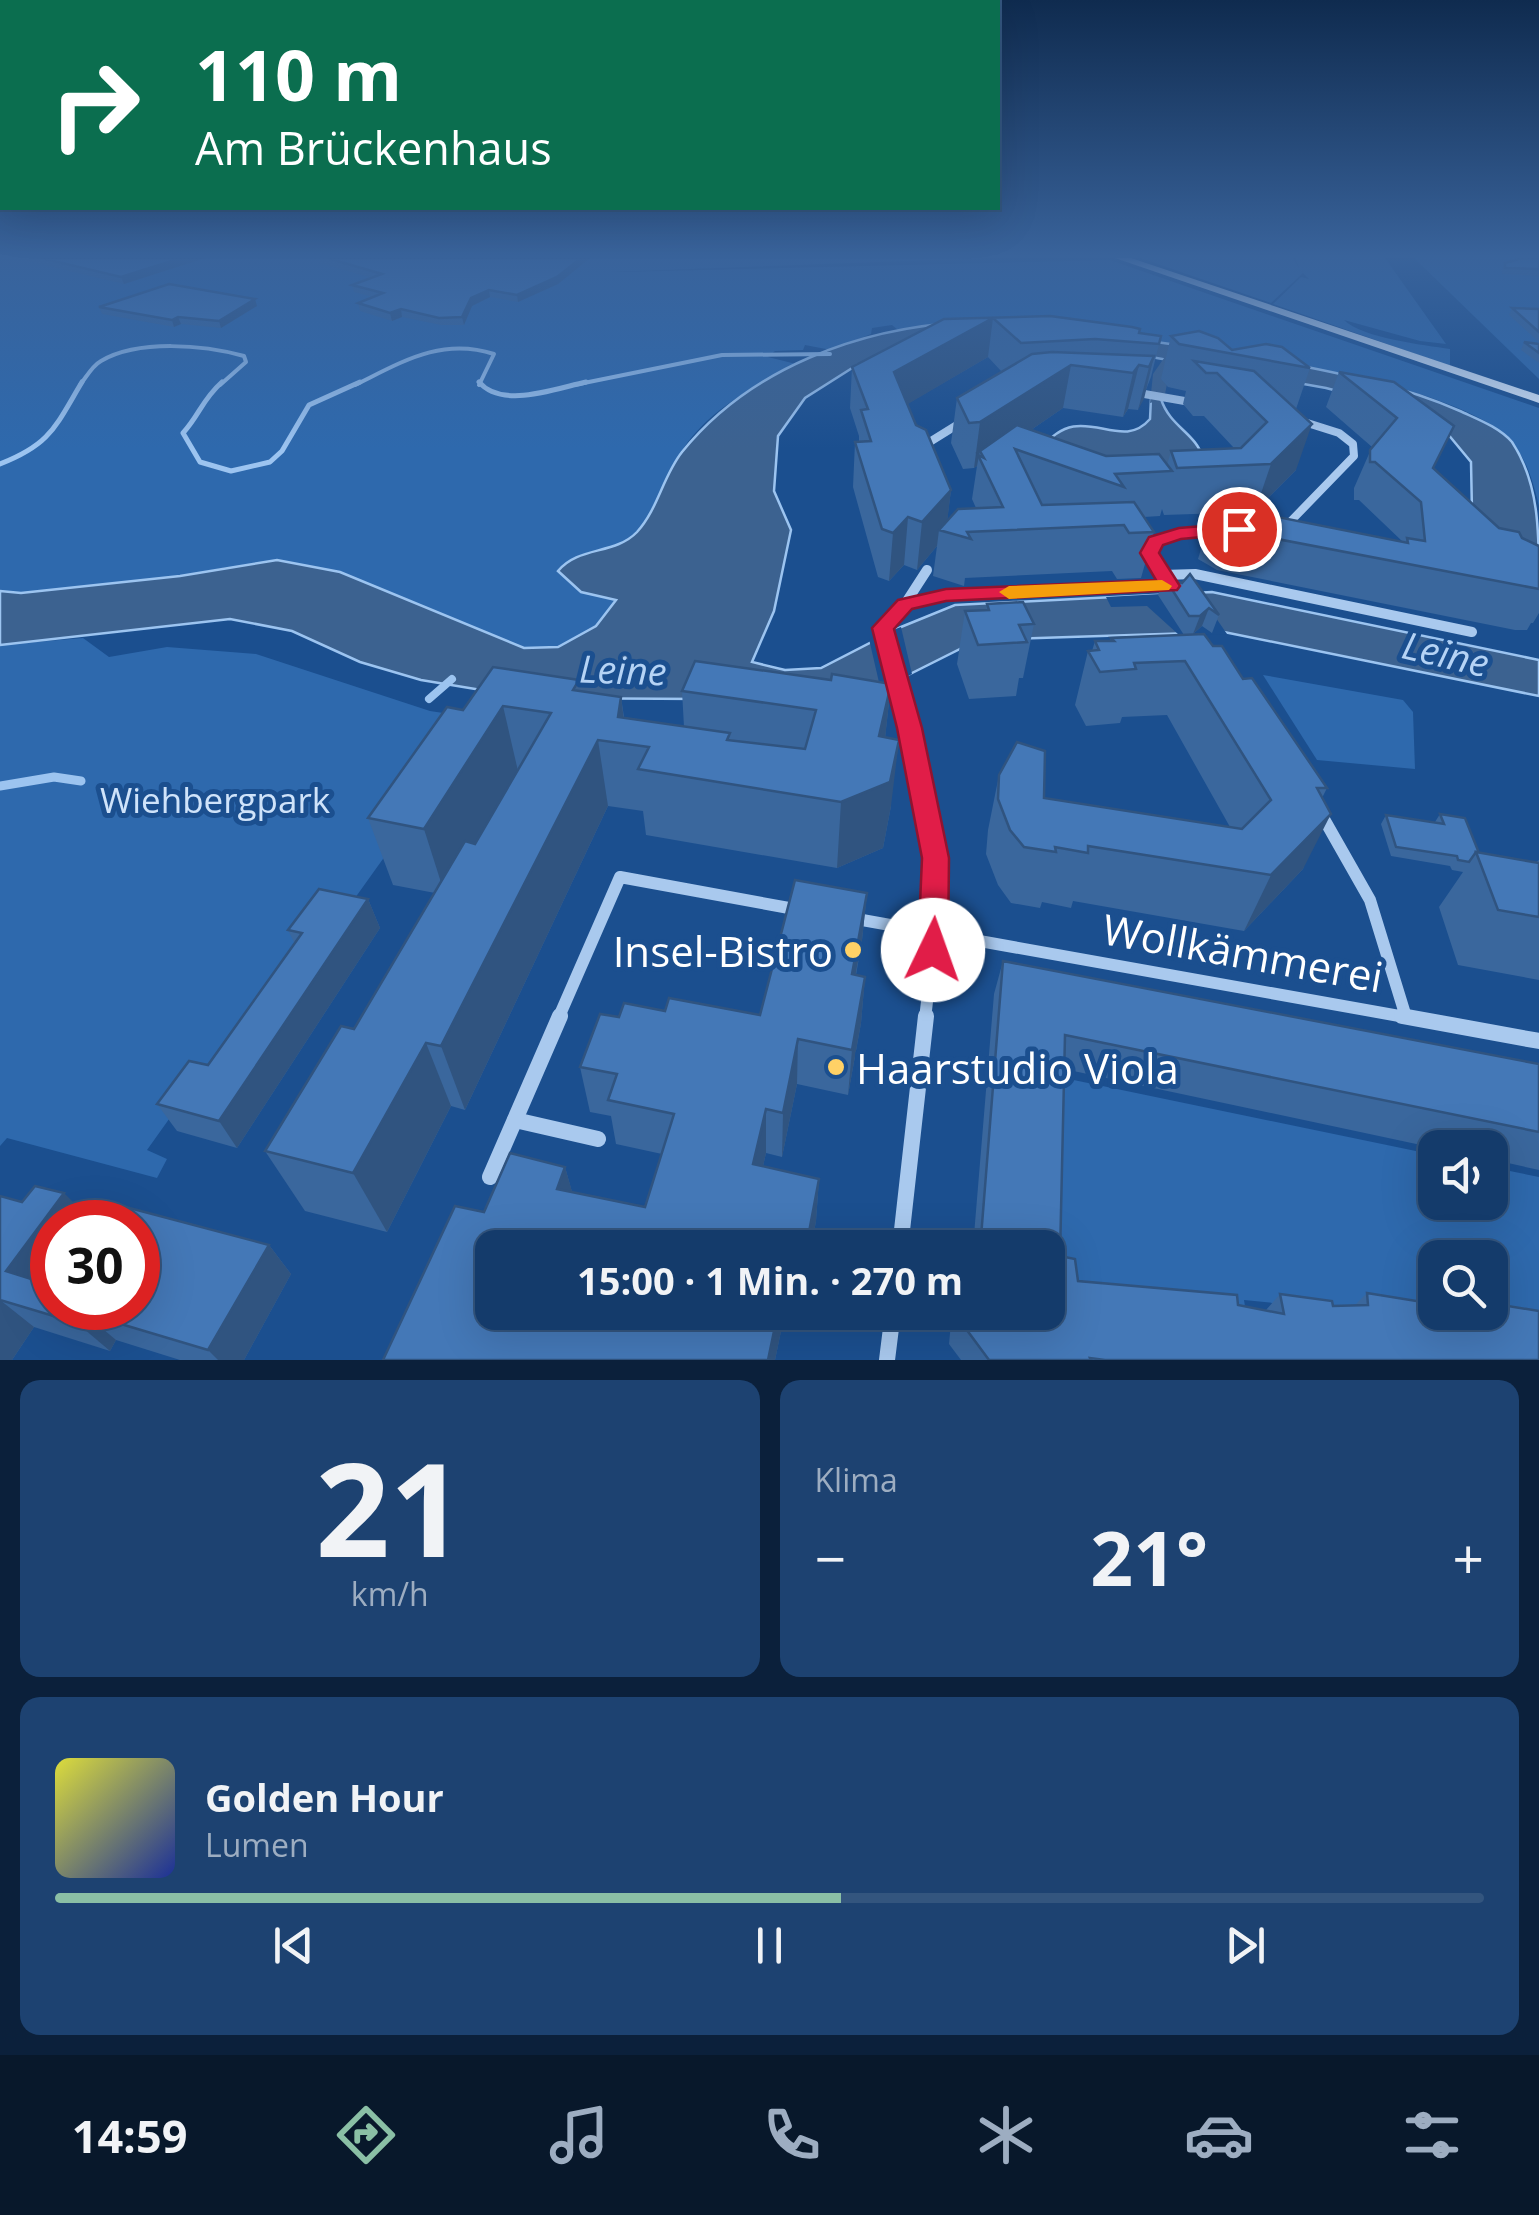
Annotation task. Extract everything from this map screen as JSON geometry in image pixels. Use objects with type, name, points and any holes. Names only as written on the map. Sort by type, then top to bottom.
[{"type":"street","points":[[1309,321],[1539,399]]},
{"type":"street","points":[[1126,391],[1216,406]]},
{"type":"street","points":[[932,464],[928,443],[970,417]]},
{"type":"street","points":[[1269,526],[1290,522],[1354,456],[1352,444],[1338,432],[1297,420]]},
{"type":"street","points":[[905,604],[946,595],[1172,589],[1150,553],[1156,541],[1179,533],[1233,529]]},
{"type":"street","points":[[902,1230],[935,932],[936,858],[883,628],[905,604],[927,570]]},
{"type":"street","points":[[1163,576],[1195,574],[1472,632]]},
{"type":"street","points":[[1316,804],[1370,900],[1406,1017]]},
{"type":"street","points":[[490,1178],[620,877],[810,911]]},
{"type":"street","name":"Wollkämmerei","points":[[828,914],[1539,1041]]},
{"type":"street","points":[[515,1120],[598,1138]]},
{"type":"street","points":[[888,1360],[891,1330]]},
{"type":"green space","points":[[0,321],[1288,321],[1539,408],[1539,506],[1521,455],[1499,430],[1449,404],[1379,382],[934,324],[898,330],[892,325],[872,328],[871,334],[831,350],[805,345],[803,350],[775,351],[768,357],[796,364],[745,392],[699,429],[676,461],[641,529],[625,542],[575,558],[558,571],[581,592],[617,599],[597,626],[558,647],[524,648],[340,572],[228,567],[21,593],[0,591]]},
{"type":"green space","points":[[1323,321],[1346,321],[1379,336],[1450,349],[1450,366]]},
{"type":"green space","points":[[1349,321],[1430,321],[1446,344]]},
{"type":"green space","points":[[1480,321],[1539,321],[1539,379]]},
{"type":"green space","name":"Wiehbergpark","points":[[83,638],[109,657],[167,647],[256,654],[430,711],[483,719],[350,905],[325,900],[147,1150],[167,1159],[157,1178],[7,1138],[0,1146],[0,645]]},
{"type":"green space","points":[[1263,675],[1403,700],[1413,712],[1415,769],[1317,760]]},
{"type":"green space","points":[[1064,1078],[1418,1151],[1418,1220],[1508,1220],[1508,1171],[1539,1177],[1539,1330],[1508,1327],[1508,1240],[1418,1240],[1418,1318],[1244,1300],[1247,1319],[1066,1302],[1065,1230],[1061,1230]]},
{"type":"water","name":"Leine","points":[[965,322],[1121,337],[1276,361],[1392,387],[1460,411],[1501,432],[1521,458],[1536,508],[1539,581],[1472,512],[1471,462],[1447,433],[1364,398],[1078,344],[857,365],[805,398],[778,436],[774,491],[791,530],[774,611],[752,662],[785,670],[821,668],[901,627],[955,605],[1212,592],[1539,660],[1539,696],[1224,632],[978,640],[880,689],[702,699],[530,698],[421,680],[360,662],[292,631],[230,619],[0,645],[0,591],[21,593],[180,576],[277,560],[340,572],[524,648],[558,647],[596,626],[616,600],[581,592],[558,571],[576,558],[618,544],[637,532],[682,452],[740,397],[809,358],[847,344],[886,333]]},
{"type":"water","points":[[1151,398],[1161,399],[1170,417],[1200,449],[1203,458],[1198,470],[1042,448],[1071,427],[1126,432],[1138,428],[1150,419]]},
{"type":"pier","points":[[1198,592],[1227,634],[1179,635],[1147,606],[1111,607],[1106,597]]},
{"type":"pier","points":[[901,627],[912,674],[881,691],[869,639]]},
{"type":"building","points":[[939,321],[987,321],[894,372],[916,425],[926,430],[951,490],[922,522],[908,517],[893,533],[882,529],[855,442],[871,441],[861,410],[868,409],[852,367]]},
{"type":"building","points":[[997,321],[1091,321],[1161,336],[1159,344],[1095,339],[1021,343]]},
{"type":"building","points":[[1199,331],[1218,338],[1232,350],[1266,344],[1282,347],[1310,368],[1179,344],[1171,336]]},
{"type":"building","points":[[1524,342],[1539,344],[1539,353]]},
{"type":"building","points":[[1032,354],[1154,356],[1149,367],[1139,365],[1133,373],[1071,365],[980,422],[969,423],[957,398]]},
{"type":"building","points":[[1194,361],[1254,371],[1312,424],[1271,464],[1177,468],[1171,451],[1241,448],[1267,422],[1217,373],[1206,373]]},
{"type":"building","points":[[1339,372],[1394,382],[1454,426],[1433,468],[1499,528],[1519,532],[1522,538],[1539,546],[1539,589],[1230,530],[1210,519],[1229,510],[1247,511],[1408,543],[1407,538],[1425,541],[1421,502],[1375,462],[1370,462],[1370,450],[1397,418]]},
{"type":"building","points":[[1017,425],[1106,456],[1159,454],[1172,471],[1115,474],[1124,487],[1015,449],[1042,505],[1134,502],[1154,532],[1129,533],[1124,525],[967,532],[971,539],[939,530],[958,509],[1003,507],[978,455],[984,458],[980,451]]},
{"type":"building","points":[[1190,574],[1219,615],[1209,608],[1200,616],[1189,616],[1164,577],[1182,583]]},
{"type":"building","points":[[1023,602],[1034,624],[1019,625],[1027,642],[978,645],[965,611],[989,610],[987,604]]},
{"type":"building","points":[[1204,634],[1213,646],[1222,646],[1243,679],[1252,678],[1327,788],[1317,788],[1331,814],[1271,875],[1088,846],[1088,853],[1024,847],[1010,830],[998,799],[999,775],[1017,742],[1045,751],[1044,798],[1242,829],[1271,800],[1185,661],[1134,663],[1136,669],[1100,672],[1088,651],[1099,650],[1095,641],[1114,641],[1111,638]]},
{"type":"building","points":[[695,661],[831,680],[832,674],[891,684],[879,736],[899,740],[890,782],[841,802],[638,769],[649,747],[598,740],[441,1046],[426,1043],[353,1173],[265,1151],[341,1026],[354,1029],[465,841],[475,844],[551,713],[503,706],[424,829],[368,818],[447,707],[463,710],[493,667],[579,680],[573,690],[621,697],[618,717],[730,733],[727,740],[805,749],[816,710],[682,691]]},
{"type":"building","points":[[1440,814],[1465,818],[1479,853],[1469,862],[1458,860],[1457,856],[1396,847],[1386,815],[1444,824]]},
{"type":"building","points":[[1476,852],[1539,863],[1539,917],[1498,910]]},
{"type":"building","points":[[795,880],[867,893],[852,974],[865,977],[852,1050],[798,1039],[783,1113],[766,1109],[753,1164],[819,1179],[809,1230],[475,1230],[475,1330],[774,1330],[768,1360],[383,1360],[455,1206],[484,1212],[510,1153],[565,1167],[557,1189],[645,1207],[674,1114],[608,1100],[617,1074],[580,1067],[600,1014],[619,1017],[624,1003],[665,1011],[669,998],[760,1015]]},
{"type":"building","points":[[319,889],[368,899],[219,1121],[157,1104],[189,1061],[208,1065],[302,933],[288,930]]},
{"type":"building","points":[[1003,961],[1539,1064],[1539,1132],[1065,1035],[1061,1230],[982,1230]]},
{"type":"building","points":[[35,1186],[64,1193],[59,1200],[30,1200],[30,1239],[6,1271],[30,1279],[30,1309],[0,1300],[0,1196],[22,1202]]},
{"type":"building","points":[[160,1216],[269,1245],[208,1350],[141,1330],[160,1330]]},
{"type":"building","points":[[1065,1257],[1075,1259],[1078,1281],[1237,1295],[1238,1305],[1284,1314],[1280,1294],[1332,1301],[1333,1306],[1368,1305],[1367,1293],[1418,1301],[1418,1330],[1508,1330],[1508,1306],[1539,1311],[1539,1360],[989,1360],[967,1330],[1065,1330]]},
{"type":"waterway","points":[[81,383],[92,368],[116,354],[172,346],[244,356],[246,362],[220,385]]},
{"type":"waterway","points":[[355,385],[422,354],[457,348],[494,354],[480,383]]},
{"type":"waterway","points":[[1156,399],[1161,374],[1176,351]]},
{"type":"waterway","points":[[574,385],[722,355],[830,354]]},
{"type":"waterway","points":[[222,382],[183,433],[200,462],[231,471],[270,462],[282,451],[309,405],[360,382]]},
{"type":"waterway","points":[[480,383],[489,390],[515,396],[586,382]]},
{"type":"waterway","points":[[0,464],[41,441],[81,383]]},
{"type":"waterway","points":[[429,699],[452,679]]},
{"type":"waterway","points":[[0,786],[54,777],[81,781]]},
{"type":"slow traffic","points":[[1009,592],[1162,586]]},
{"type":"place","name":"Insel-Bistro","points":[[853,950]]},
{"type":"place","name":"Haarstudio Viola","points":[[836,1067]]},
{"type":"route","points":[[933,950],[936,858],[910,728],[883,628],[905,604],[946,595],[1170,586],[1150,553],[1156,541],[1179,533],[1239,529]]}]
